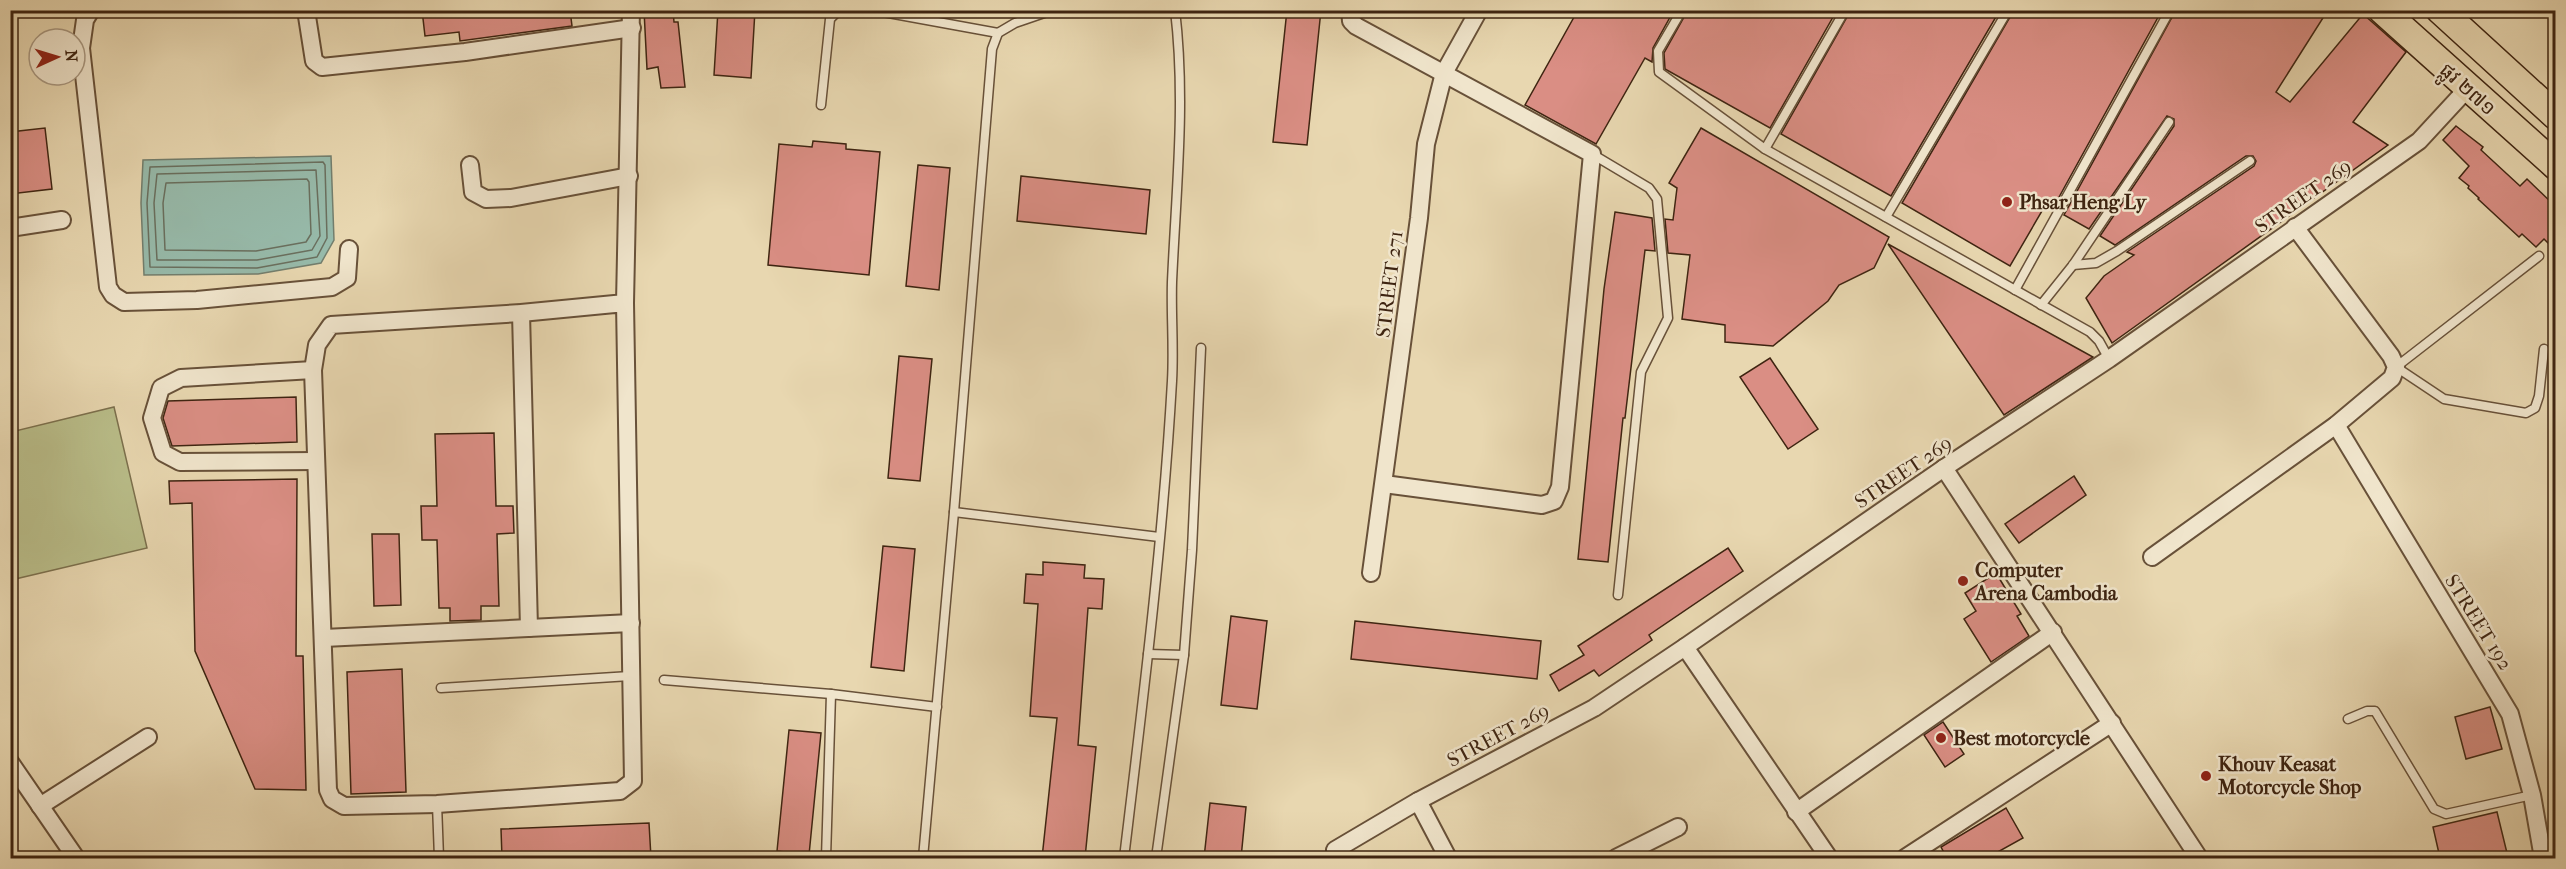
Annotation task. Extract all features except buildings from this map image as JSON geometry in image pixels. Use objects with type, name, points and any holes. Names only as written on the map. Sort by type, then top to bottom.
[{"type":"main road","name":"ផ្លូវ ២៧១","points":[[2382,10],[2556,166]]},
{"type":"main road","name":"ផ្លូវ ២៧១","points":[[2440,10],[2556,116]]},
{"type":"street","points":[[91,10],[85,20],[81,48],[108,286],[112,294],[124,302],[165,301],[332,287],[347,278],[349,249]]},
{"type":"street","points":[[306,10],[314,62],[322,68],[465,52],[632,28]]},
{"type":"street","points":[[625,303],[521,313],[331,325],[317,345],[313,370],[328,790],[332,799],[344,806],[437,804],[621,791],[633,781],[625,303],[631,10]]},
{"type":"street","points":[[1350,10],[1351,21],[1356,26],[1592,154],[1560,487],[1554,501],[1542,505],[1384,484]]},
{"type":"street","name":"STREET 271","points":[[1371,573],[1426,144],[1444,73],[1479,10]]},
{"type":"street","name":"STREET 269","points":[[1335,850],[1418,801],[1594,708],[1685,647],[1944,468],[2109,359],[2419,141],[2468,89]]},
{"type":"street","points":[[470,165],[473,192],[486,199],[511,198],[629,176]]},
{"type":"street","points":[[10,228],[63,220]]},
{"type":"street","points":[[2152,557],[2337,425],[2392,378],[2396,367],[2295,227]]},
{"type":"street","points":[[521,313],[529,628]]},
{"type":"street","points":[[313,370],[182,378],[161,388],[152,418],[163,453],[180,462],[316,460]]},
{"type":"street","name":"STREET 192","points":[[2337,425],[2448,614],[2498,691],[2510,714],[2532,795],[2542,858]]},
{"type":"street","points":[[1944,468],[2199,858]]},
{"type":"street","points":[[324,638],[631,623]]},
{"type":"street","points":[[1796,812],[2053,632]]},
{"type":"street","points":[[1685,647],[1829,858]]},
{"type":"street","points":[[1905,858],[2112,723]]},
{"type":"street","points":[[40,806],[148,737]]},
{"type":"street","points":[[10,762],[16,781],[40,806],[76,858]]},
{"type":"street","points":[[1418,801],[1448,858]]},
{"type":"street","points":[[1616,858],[1678,827]]},
{"type":"lane","points":[[821,105],[830,19],[839,10]]},
{"type":"lane","points":[[872,10],[998,33]]},
{"type":"lane","points":[[922,858],[954,512],[992,49],[998,33],[1015,23],[1053,10]]},
{"type":"lane","points":[[1124,858],[1148,654],[1173,380],[1172,283],[1180,146],[1180,51],[1175,10]]},
{"type":"lane","points":[[1682,10],[1658,51],[1659,72],[1765,149],[2090,332],[2099,341],[2109,359]]},
{"type":"lane","points":[[1765,149],[1845,10]]},
{"type":"lane","points":[[1886,217],[2008,10]]},
{"type":"lane","points":[[2015,290],[2170,10]]},
{"type":"lane","points":[[2041,305],[2073,265],[2169,122]]},
{"type":"lane","points":[[1592,154],[1649,188],[1657,199],[1668,318],[1641,372],[1618,596]]},
{"type":"lane","points":[[2073,265],[2096,262],[2117,251],[2250,161]]},
{"type":"lane","points":[[2539,256],[2396,367],[2444,399],[2526,413],[2535,408],[2539,396],[2544,349]]},
{"type":"lane","points":[[1156,858],[1184,655],[1192,550],[1201,348]]},
{"type":"lane","points":[[954,512],[1159,537]]},
{"type":"lane","points":[[1148,654],[1184,655]]},
{"type":"lane","points":[[441,688],[630,676]]},
{"type":"lane","points":[[664,680],[831,694],[937,707]]},
{"type":"lane","points":[[826,858],[831,694]]},
{"type":"lane","points":[[2348,719],[2367,711],[2375,711],[2434,810],[2439,813],[2446,814],[2532,795]]},
{"type":"lane","points":[[437,804],[439,858]]},
{"type":"green space","points":[[114,407],[147,548],[11,580],[11,432]]},
{"type":"water","points":[[331,156],[334,240],[321,263],[258,274],[144,275],[141,203],[143,160]]},
{"type":"place","name":"Phsar Heng Ly","points":[[2007,202]]},
{"type":"place","name":"Computer Arena Cambodia","points":[[1963,581]]},
{"type":"place","name":"Best motorcycle","points":[[1941,738]]},
{"type":"place","name":"Khouv Keasat Motorcycle Shop","points":[[2206,776]]}]
